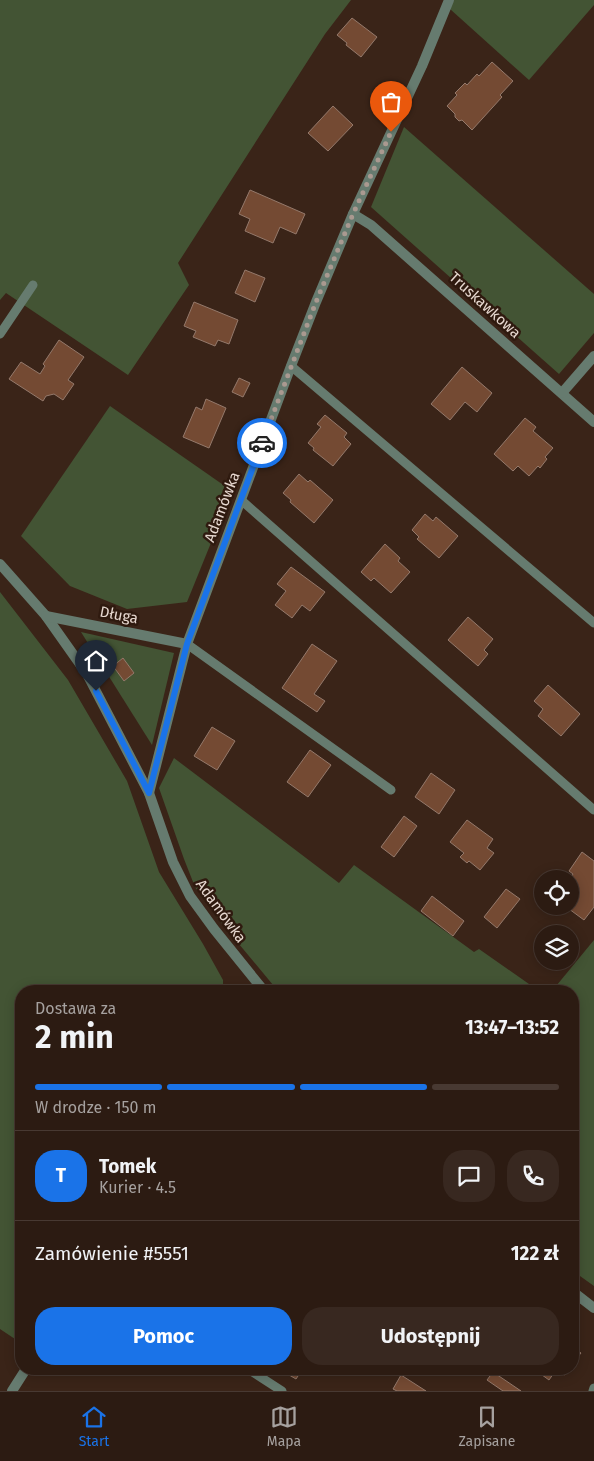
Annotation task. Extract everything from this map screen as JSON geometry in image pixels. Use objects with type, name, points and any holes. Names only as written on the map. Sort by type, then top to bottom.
[{"type":"street","name":"Adamówka","points":[[257,985],[190,896],[173,862],[149,793],[187,644],[291,366],[353,214],[422,66],[449,0]]},
{"type":"street","name":"Truskawkowa","points":[[353,214],[371,225],[594,422]]},
{"type":"street","points":[[562,393],[594,356]]},
{"type":"street","points":[[0,564],[46,616],[87,674],[149,793]]},
{"type":"street","name":"Długa","points":[[46,616],[187,644]]},
{"type":"street","points":[[579,1296],[594,1308]]},
{"type":"street","points":[[12,1391],[22,1375]]},
{"type":"lane","points":[[0,334],[33,285]]},
{"type":"lane","points":[[291,366],[594,623]]},
{"type":"lane","points":[[241,500],[594,810]]},
{"type":"lane","points":[[187,644],[391,790]]},
{"type":"lane","points":[[257,1375],[282,1391]]},
{"type":"green space","points":[[0,0],[351,0],[325,34],[178,263],[189,285],[128,375],[6,293],[0,300]]},
{"type":"green space","points":[[454,0],[594,0],[594,5],[529,80],[450,9]]},
{"type":"green space","points":[[404,127],[594,294],[594,333],[559,374],[371,207]]},
{"type":"green space","points":[[110,406],[232,491],[187,602],[127,609],[70,586],[21,536]]},
{"type":"green space","points":[[0,592],[68,680],[127,781],[159,872],[203,944],[223,980],[223,985],[15,985],[15,1339],[0,1329]]},
{"type":"green space","points":[[81,632],[174,653],[152,745]]},
{"type":"green space","points":[[174,758],[339,883],[354,865],[474,952],[479,949],[530,985],[273,985],[219,920],[195,887],[159,788]]},
{"type":"green space","points":[[594,940],[594,1286],[579,1275],[579,985],[557,985],[569,970],[579,970],[579,958]]},
{"type":"building","points":[[352,18],[377,37],[361,57],[337,35]]},
{"type":"building","points":[[492,62],[513,81],[500,95],[502,97],[472,130],[462,120],[459,121],[447,106],[457,95],[455,93],[465,83],[467,85],[477,74],[479,76]]},
{"type":"building","points":[[333,106],[353,125],[328,151],[308,133]]},
{"type":"building","points":[[250,190],[305,214],[296,234],[280,227],[273,243],[245,231],[250,219],[239,214]]},
{"type":"building","points":[[245,270],[265,278],[255,302],[235,293]]},
{"type":"building","points":[[194,302],[238,320],[229,344],[218,340],[215,346],[193,337],[196,331],[184,326]]},
{"type":"building","points":[[59,340],[84,357],[68,380],[74,384],[63,400],[54,394],[46,396],[43,401],[9,379],[21,362],[40,374],[45,366],[43,364]]},
{"type":"building","points":[[462,367],[492,393],[477,412],[465,402],[450,420],[431,404]]},
{"type":"building","points":[[239,378],[250,383],[243,397],[232,392]]},
{"type":"building","points":[[206,399],[226,408],[209,448],[183,437],[196,407],[202,410]]},
{"type":"building","points":[[325,415],[347,433],[344,437],[351,444],[333,466],[313,450],[314,448],[308,443],[321,427],[317,424]]},
{"type":"building","points":[[525,418],[536,427],[533,431],[553,448],[545,457],[547,459],[540,468],[538,466],[529,476],[518,466],[513,471],[494,454]]},
{"type":"building","points":[[299,474],[308,482],[310,480],[333,500],[314,523],[290,502],[291,500],[283,493]]},
{"type":"building","points":[[425,514],[433,521],[436,517],[458,536],[439,558],[417,539],[419,537],[412,530]]},
{"type":"building","points":[[385,544],[400,558],[398,561],[410,572],[391,593],[374,578],[371,581],[361,572]]},
{"type":"building","points":[[291,567],[325,592],[310,611],[302,605],[292,618],[275,605],[286,591],[277,584]]},
{"type":"building","points":[[468,617],[493,639],[484,650],[488,654],[478,666],[448,640]]},
{"type":"building","points":[[312,644],[337,661],[314,694],[325,701],[317,712],[282,688]]},
{"type":"building","points":[[123,658],[134,673],[124,681],[113,666]]},
{"type":"building","points":[[548,685],[580,714],[561,736],[538,716],[543,709],[534,701]]},
{"type":"building","points":[[212,727],[235,741],[217,770],[194,756]]},
{"type":"building","points":[[310,750],[331,765],[308,797],[287,782]]},
{"type":"building","points":[[431,773],[455,790],[439,814],[415,797]]},
{"type":"building","points":[[404,816],[417,826],[394,857],[381,847]]},
{"type":"building","points":[[467,820],[493,839],[487,848],[494,853],[480,870],[469,861],[467,863],[460,857],[464,853],[450,842]]},
{"type":"building","points":[[582,852],[594,861],[594,907],[584,920],[577,915],[579,915],[579,870],[570,870]]},
{"type":"building","points":[[506,889],[520,899],[497,928],[484,917]]},
{"type":"building","points":[[432,896],[464,921],[453,936],[421,911]]},
{"type":"building","points":[[289,1375],[299,1375],[296,1379]]},
{"type":"building","points":[[401,1375],[426,1391],[397,1391],[393,1389]]},
{"type":"building","points":[[491,1375],[497,1375],[521,1391],[503,1391],[487,1380]]},
{"type":"building","points":[[542,1375],[552,1375],[549,1380]]},
{"type":"way so far","points":[[262,443],[316,302],[353,214],[391,132]]},
{"type":"route","points":[[96,691],[149,793],[187,644],[262,443]]}]
